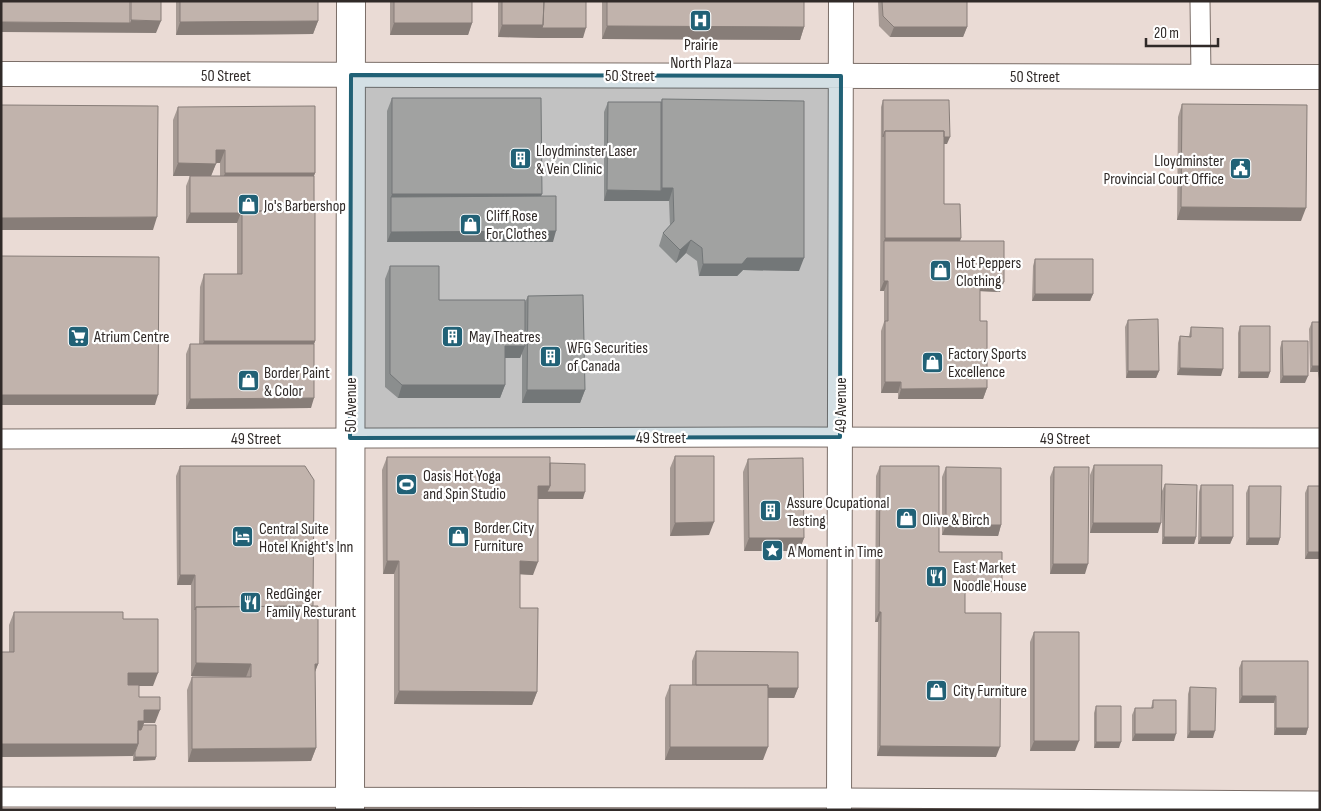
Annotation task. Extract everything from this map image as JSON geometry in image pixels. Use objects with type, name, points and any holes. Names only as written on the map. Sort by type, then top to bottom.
[{"type":"main road","name":"50 Avenue","points":[[350,804],[352,1]]},
{"type":"street","name":"49 Avenue","points":[[839,804],[841,1]]},
{"type":"street","points":[[1200,1],[1201,76]]},
{"type":"street","name":"50 Street","points":[[1,74],[1320,77]]},
{"type":"street","name":"49 Street","points":[[1,439],[1320,438]]},
{"type":"street","points":[[1,797],[350,804],[839,804],[1320,801]]},
{"type":"highlighted area","points":[[351,75],[841,76],[840,437],[350,438]]},
{"type":"building","points":[[1,1],[130,1],[130,23],[1,22]]},
{"type":"building","points":[[131,1],[161,1],[161,21],[131,20]]},
{"type":"building","points":[[180,1],[318,1],[318,21],[180,22]]},
{"type":"building","points":[[394,1],[472,1],[472,23],[394,23]]},
{"type":"building","points":[[502,1],[544,1],[543,25],[502,25]]},
{"type":"building","points":[[544,1],[586,1],[586,28],[542,28]]},
{"type":"building","name":"Prairie North Plaza","points":[[607,1],[804,1],[804,27],[607,26]]},
{"type":"building","points":[[882,1],[967,1],[967,27],[894,27],[883,16]]},
{"type":"building","points":[[392,98],[541,98],[542,194],[392,194]]},
{"type":"building","points":[[662,99],[804,101],[804,258],[747,258],[742,264],[703,264],[702,248],[691,240],[680,250],[663,233],[674,221],[673,188],[662,188]]},
{"type":"building","points":[[883,100],[949,100],[950,137],[944,137],[944,131],[885,131],[883,137]]},
{"type":"building","points":[[608,102],[661,102],[661,191],[607,190]]},
{"type":"building","name":"Lloydminster Provincial Court Office","points":[[1182,104],[1307,105],[1306,208],[1181,207]]},
{"type":"building","points":[[1,105],[158,106],[157,217],[1,218]]},
{"type":"building","points":[[315,106],[315,173],[225,173],[225,150],[216,150],[216,164],[178,163],[178,107]]},
{"type":"building","points":[[885,131],[944,131],[944,204],[960,204],[961,238],[885,238]]},
{"type":"building","name":"Jo's Barbershop","points":[[190,176],[314,176],[314,211],[190,213]]},
{"type":"building","name":"Cliff Rose For Clothes","points":[[556,196],[556,231],[391,232],[391,197]]},
{"type":"building","points":[[242,211],[315,211],[315,341],[204,341],[204,274],[242,274]]},
{"type":"building","points":[[884,241],[1004,241],[1004,282],[980,281],[980,321],[987,321],[987,388],[901,389],[901,382],[885,382],[885,321],[888,321],[888,281],[884,281]]},
{"type":"building","name":"Atrium Centre","points":[[1,256],[159,257],[158,395],[1,395]]},
{"type":"building","points":[[1035,259],[1093,259],[1093,294],[1035,294]]},
{"type":"building","points":[[390,266],[439,266],[439,300],[525,300],[525,346],[505,346],[505,385],[402,385],[390,374]]},
{"type":"building","name":"WFG Securities of Canada","points":[[583,295],[585,390],[527,390],[528,296]]},
{"type":"building","points":[[1158,319],[1159,371],[1128,371],[1128,320]]},
{"type":"building","points":[[1312,322],[1320,322],[1320,366],[1312,366]]},
{"type":"building","points":[[1240,326],[1270,326],[1270,372],[1240,372]]},
{"type":"building","points":[[1191,327],[1223,328],[1223,369],[1180,368],[1180,336],[1191,337]]},
{"type":"building","points":[[1282,341],[1308,341],[1308,376],[1283,376]]},
{"type":"building","name":"Border Paint & Color","points":[[190,344],[314,344],[314,398],[190,399]]},
{"type":"building","points":[[675,456],[714,456],[714,522],[675,523]]},
{"type":"building","points":[[387,457],[550,457],[550,486],[538,486],[538,562],[520,561],[520,608],[538,608],[537,692],[399,691],[399,561],[387,561]]},
{"type":"building","name":"Assure Ocupational Testing","points":[[803,458],[804,538],[749,538],[748,459]]},
{"type":"building","points":[[550,463],[585,464],[585,492],[547,492],[550,486]]},
{"type":"building","points":[[1094,465],[1162,465],[1161,523],[1093,523]]},
{"type":"building","name":"Central Suite Hotel Knight's Inn","points":[[180,466],[305,466],[314,480],[313,606],[196,607],[195,610],[195,575],[180,575]]},
{"type":"building","points":[[880,466],[939,466],[939,552],[1002,552],[1002,582],[965,581],[965,613],[1001,613],[1000,747],[880,746]]},
{"type":"building","points":[[946,467],[1001,468],[1001,525],[946,525]]},
{"type":"building","points":[[1054,467],[1089,467],[1088,564],[1053,564]]},
{"type":"building","points":[[1165,484],[1197,485],[1196,537],[1164,537]]},
{"type":"building","points":[[1201,485],[1233,485],[1233,537],[1201,537]]},
{"type":"building","points":[[1249,486],[1281,486],[1280,538],[1249,538]]},
{"type":"building","points":[[1308,486],[1320,486],[1320,552],[1308,552]]},
{"type":"building","points":[[318,606],[318,664],[315,664],[316,748],[192,749],[192,677],[251,677],[251,664],[196,663],[196,607]]},
{"type":"building","points":[[14,612],[123,612],[123,619],[158,619],[158,673],[128,673],[128,685],[139,685],[139,697],[160,697],[160,710],[144,710],[144,721],[138,721],[138,744],[1,744],[1,652],[14,652]]},
{"type":"building","points":[[1034,632],[1079,632],[1079,741],[1034,741]]},
{"type":"building","points":[[696,651],[798,652],[798,688],[768,688],[768,685],[696,685]]},
{"type":"building","points":[[1242,661],[1308,661],[1308,728],[1276,728],[1276,696],[1242,696]]},
{"type":"building","points":[[670,685],[768,685],[768,747],[670,747]]},
{"type":"building","points":[[1190,687],[1216,688],[1215,731],[1190,731]]},
{"type":"building","points":[[1153,700],[1176,700],[1176,734],[1135,734],[1135,708],[1153,708]]},
{"type":"building","points":[[1096,706],[1121,706],[1121,742],[1096,742]]},
{"type":"building","points":[[143,725],[156,725],[156,757],[135,757],[138,744],[138,730],[141,730]]},
{"type":"place","name":"Prairie North Plaza","points":[[701,20]]},
{"type":"place","name":"Lloydminster Laser & Vein Clinic","points":[[520,159]]},
{"type":"place","name":"Lloydminster Provincial Court Office","points":[[1240,169]]},
{"type":"place","name":"Jo's Barbershop","points":[[248,205]]},
{"type":"place","name":"Cliff Rose For Clothes","points":[[470,224]]},
{"type":"place","name":"Hot Peppers Clothing","points":[[940,271]]},
{"type":"place","name":"Atrium Centre","points":[[78,336]]},
{"type":"place","name":"May Theatres","points":[[453,336]]},
{"type":"place","name":"WFG Securities of Canada","points":[[551,356]]},
{"type":"place","name":"Factory Sports Excellence","points":[[932,362]]},
{"type":"place","name":"Border Paint & Color","points":[[248,381]]},
{"type":"place","name":"Oasis Hot Yoga and Spin Studio","points":[[407,484]]},
{"type":"place","name":"Assure Ocupational Testing","points":[[771,511]]},
{"type":"place","name":"Olive & Birch","points":[[906,519]]},
{"type":"place","name":"Border City Furniture","points":[[458,536]]},
{"type":"place","name":"Central Suite Hotel Knight's Inn","points":[[243,537]]},
{"type":"place","name":"A Moment in Time","points":[[772,551]]},
{"type":"place","name":"East Market Noodle House","points":[[937,576]]},
{"type":"place","name":"RedGinger Family Resturant","points":[[250,602]]},
{"type":"place","name":"City Furniture","points":[[937,690]]}]
